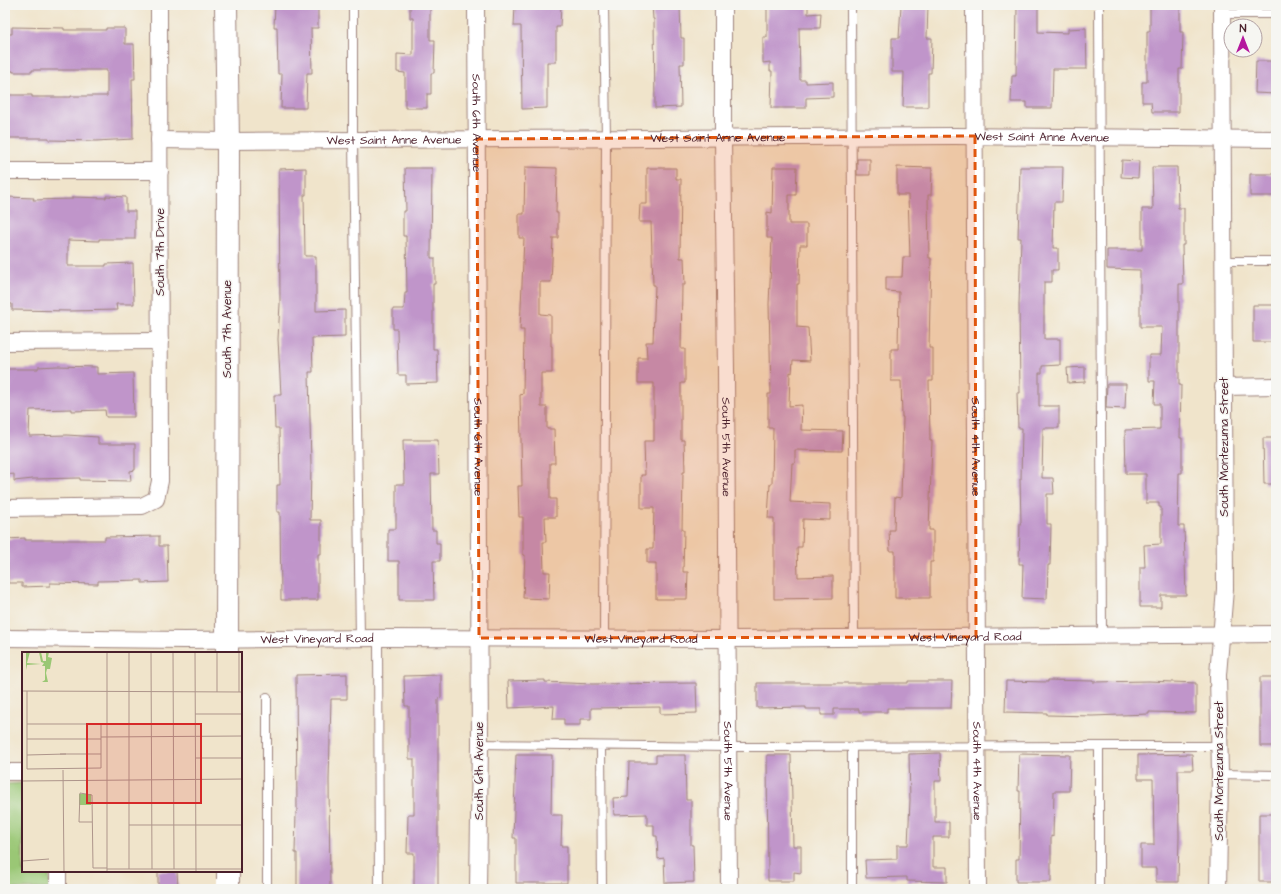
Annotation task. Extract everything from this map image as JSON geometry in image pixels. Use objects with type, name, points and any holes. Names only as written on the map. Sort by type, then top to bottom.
[{"type":"main road","name":"South 7th Avenue","points":[[226,5],[228,141],[227,646]]},
{"type":"main road","points":[[228,872],[228,889]]},
{"type":"street","name":"South 7th Drive","points":[[5,508],[142,506],[156,498],[160,481],[159,5]]},
{"type":"street","name":"South 6th Avenue","points":[[476,5],[480,744],[478,889]]},
{"type":"street","name":"South 5th Avenue","points":[[723,5],[722,138],[726,370],[729,889]]},
{"type":"street","name":"South 4th Avenue","points":[[974,5],[978,889]]},
{"type":"street","name":"South Montezuma Street","points":[[1218,889],[1220,746],[1218,674],[1225,589],[1223,387],[1223,10]]},
{"type":"street","name":"West Saint Anne Avenue","points":[[159,140],[228,141],[852,136],[1276,139]]},
{"type":"street","points":[[5,171],[160,171]]},
{"type":"street","points":[[5,342],[160,342]]},
{"type":"street","points":[[1223,387],[1276,386]]},
{"type":"street","name":"West Vineyard Road","points":[[5,638],[227,646],[360,638],[728,639],[1276,634]]},
{"type":"street","points":[[5,772],[22,772]]},
{"type":"street","points":[[58,872],[58,889]]},
{"type":"lane","points":[[354,5],[353,140],[360,638]]},
{"type":"lane","points":[[604,5],[606,138],[604,639]]},
{"type":"lane","points":[[851,5],[854,637]]},
{"type":"lane","points":[[1099,5],[1102,636]]},
{"type":"lane","points":[[1223,10],[1276,14]]},
{"type":"lane","points":[[1223,261],[1276,261]]},
{"type":"lane","points":[[378,638],[380,889]]},
{"type":"lane","points":[[267,697],[267,889]]},
{"type":"lane","points":[[480,744],[729,747],[1220,746]]},
{"type":"lane","points":[[601,746],[602,889]]},
{"type":"lane","points":[[1099,746],[1099,889]]},
{"type":"lane","points":[[852,747],[852,889]]},
{"type":"lane","points":[[1220,774],[1276,775]]},
{"type":"highlighted area","points":[[975,136],[976,637],[479,638],[477,139]]},
{"type":"green space","points":[[22,783],[22,872],[49,872],[50,889],[5,889],[5,784]]},
{"type":"building","points":[[275,5],[318,6],[318,28],[311,28],[312,73],[307,73],[306,108],[281,108],[282,74],[278,74],[277,27],[274,27]]},
{"type":"building","points":[[410,5],[430,5],[430,40],[435,40],[434,73],[431,73],[431,94],[427,94],[427,108],[405,108],[405,73],[397,72],[397,54],[413,55],[413,18],[410,18]]},
{"type":"building","points":[[515,5],[561,5],[560,27],[556,27],[556,62],[547,62],[547,108],[522,109],[521,26],[514,26]]},
{"type":"building","points":[[652,5],[680,5],[681,38],[684,38],[684,64],[680,64],[681,107],[655,108],[654,19]]},
{"type":"building","points":[[767,5],[808,5],[808,14],[821,13],[820,28],[799,28],[800,80],[806,80],[806,83],[833,82],[833,97],[806,98],[806,108],[771,108],[772,71],[770,71],[770,62],[763,63],[763,37],[767,37]]},
{"type":"building","points":[[901,5],[928,5],[927,38],[932,38],[931,73],[928,73],[928,107],[903,107],[904,72],[892,72],[892,38],[899,38]]},
{"type":"building","points":[[1017,5],[1038,5],[1038,32],[1068,33],[1068,29],[1086,28],[1087,69],[1053,69],[1052,108],[1027,108],[1027,102],[1011,102],[1012,76],[1016,76]]},
{"type":"building","points":[[1150,5],[1180,5],[1180,32],[1183,32],[1182,69],[1179,69],[1179,112],[1152,112],[1151,102],[1142,102],[1142,82],[1147,82],[1147,31],[1150,31]]},
{"type":"building","points":[[12,27],[64,28],[64,30],[106,30],[106,28],[125,28],[125,44],[134,44],[135,79],[132,79],[133,139],[96,141],[49,140],[49,138],[5,138],[5,95],[32,95],[32,97],[107,96],[107,70],[32,70],[32,72],[13,72],[5,70],[5,34],[12,34]]},
{"type":"building","points":[[1256,61],[1276,61],[1276,94],[1255,93]]},
{"type":"building","points":[[857,159],[870,159],[870,175],[857,175]]},
{"type":"building","points":[[1122,160],[1139,161],[1138,178],[1121,177]]},
{"type":"building","points":[[525,167],[557,168],[556,213],[558,213],[558,238],[553,238],[551,282],[540,282],[540,314],[551,315],[552,346],[552,373],[541,373],[541,407],[547,407],[547,429],[554,429],[555,463],[550,463],[550,499],[556,499],[556,517],[545,517],[546,542],[543,542],[544,572],[550,572],[549,599],[523,598],[525,555],[523,555],[523,517],[519,517],[518,486],[522,486],[520,395],[523,394],[524,330],[520,330],[524,238],[519,238],[519,214],[524,214]]},
{"type":"building","points":[[773,167],[797,167],[796,195],[789,195],[789,224],[807,224],[807,245],[800,245],[799,284],[797,284],[797,327],[808,328],[810,361],[793,360],[792,373],[790,372],[789,406],[802,405],[801,430],[843,431],[842,451],[795,450],[795,463],[792,463],[790,502],[830,504],[830,520],[803,519],[802,547],[797,547],[798,577],[833,576],[833,598],[774,599],[774,518],[768,518],[770,484],[772,484],[773,428],[768,428],[768,394],[771,394],[769,304],[772,238],[767,238],[767,212],[772,213]]},
{"type":"building","points":[[897,167],[932,168],[931,195],[928,195],[929,258],[931,258],[929,348],[933,348],[933,381],[929,381],[930,441],[932,441],[929,530],[933,530],[933,562],[930,562],[930,598],[895,598],[895,551],[890,551],[889,530],[894,530],[895,497],[901,498],[903,417],[901,381],[891,381],[891,349],[898,349],[899,292],[886,291],[886,277],[902,277],[903,257],[910,257],[908,195],[897,195]]},
{"type":"building","points":[[1020,167],[1063,167],[1062,202],[1054,202],[1053,248],[1058,248],[1058,270],[1052,270],[1052,282],[1044,282],[1044,339],[1060,339],[1060,365],[1042,366],[1042,373],[1039,373],[1039,406],[1059,406],[1059,428],[1043,428],[1042,478],[1053,478],[1054,494],[1047,494],[1047,524],[1051,524],[1047,599],[1022,598],[1023,564],[1019,564],[1022,428],[1018,428],[1017,393],[1020,393],[1019,304],[1021,238],[1018,238]]},
{"type":"building","points":[[1152,167],[1177,167],[1178,208],[1184,208],[1184,245],[1182,245],[1183,284],[1179,284],[1179,385],[1181,385],[1180,438],[1182,438],[1182,473],[1179,473],[1178,526],[1184,526],[1186,595],[1161,595],[1161,607],[1140,607],[1140,567],[1145,567],[1144,545],[1161,544],[1161,507],[1159,507],[1159,503],[1146,503],[1146,474],[1126,474],[1125,430],[1160,429],[1160,404],[1154,404],[1155,381],[1149,381],[1149,355],[1161,355],[1162,327],[1140,327],[1140,270],[1107,269],[1107,250],[1142,250],[1142,209],[1153,209]]},
{"type":"building","points":[[306,168],[306,195],[304,195],[305,256],[316,256],[316,311],[345,310],[345,337],[312,338],[313,372],[309,372],[311,466],[310,520],[321,520],[321,554],[318,554],[318,600],[281,600],[280,512],[277,512],[277,485],[280,485],[279,428],[275,428],[274,395],[281,395],[278,339],[280,304],[279,169]]},
{"type":"building","points":[[405,168],[432,168],[431,258],[435,258],[435,284],[433,284],[433,349],[437,349],[438,383],[406,384],[406,375],[398,375],[397,329],[393,329],[393,309],[404,309],[405,293],[407,293],[406,236],[403,236],[403,211],[406,211]]},
{"type":"building","points":[[647,168],[676,168],[676,179],[681,179],[680,258],[684,258],[685,285],[682,285],[681,349],[685,349],[685,383],[681,383],[681,440],[684,440],[685,472],[683,472],[682,530],[684,530],[683,572],[688,572],[687,599],[656,599],[656,563],[647,563],[647,549],[653,549],[654,508],[641,508],[641,475],[645,475],[644,441],[654,441],[654,383],[638,383],[638,358],[647,358],[646,342],[653,342],[655,285],[653,285],[651,222],[639,222],[640,204],[647,204]]},
{"type":"building","points":[[1250,174],[1276,174],[1276,196],[1250,196]]},
{"type":"building","points":[[106,196],[126,197],[126,211],[135,211],[135,239],[99,239],[99,241],[68,240],[68,266],[106,266],[106,264],[133,263],[134,304],[116,304],[117,310],[12,310],[12,304],[5,303],[7,197],[34,198],[33,200],[72,199],[72,197],[106,198]]},
{"type":"building","points":[[1253,305],[1276,305],[1276,342],[1253,342]]},
{"type":"building","points":[[38,367],[97,367],[97,374],[133,373],[134,417],[106,417],[105,410],[30,410],[29,436],[67,435],[98,437],[98,444],[135,444],[135,470],[130,471],[131,481],[80,480],[80,478],[14,481],[14,474],[5,475],[5,369],[38,369]]},
{"type":"building","points":[[1085,367],[1085,382],[1068,383],[1067,368]]},
{"type":"building","points":[[1107,384],[1126,384],[1125,409],[1106,408]]},
{"type":"building","points":[[1263,438],[1276,438],[1276,484],[1264,484]]},
{"type":"building","points":[[403,440],[438,440],[439,474],[431,474],[432,530],[436,530],[436,543],[440,543],[440,561],[433,561],[434,600],[399,600],[399,561],[388,561],[388,529],[396,529],[396,484],[404,484]]},
{"type":"building","points":[[159,536],[159,546],[167,546],[168,582],[142,583],[142,580],[98,581],[98,584],[50,583],[50,586],[22,587],[22,583],[8,583],[7,539],[105,540],[105,537]]},
{"type":"building","points":[[347,674],[347,699],[331,699],[329,780],[330,889],[297,889],[297,853],[295,853],[297,812],[296,675]]},
{"type":"building","points":[[441,675],[441,698],[438,699],[438,889],[414,889],[414,853],[407,853],[408,814],[414,814],[414,759],[409,759],[409,706],[405,706],[404,676]]},
{"type":"building","points":[[1260,677],[1276,677],[1276,746],[1260,746]]},
{"type":"building","points":[[545,680],[545,682],[592,684],[696,683],[697,713],[660,714],[660,707],[591,708],[591,719],[580,719],[580,725],[564,725],[564,719],[553,719],[554,706],[509,708],[508,681]]},
{"type":"building","points":[[1048,680],[1196,683],[1196,713],[1149,712],[1149,714],[1092,716],[1005,712],[1006,681],[1048,682]]},
{"type":"building","points":[[908,681],[952,681],[951,708],[887,708],[887,712],[859,712],[859,709],[834,709],[834,715],[821,715],[821,709],[806,709],[806,707],[757,708],[757,683],[908,683]]},
{"type":"building","points":[[940,753],[941,781],[935,781],[935,822],[949,822],[949,837],[933,837],[933,867],[947,867],[947,882],[907,881],[907,877],[866,878],[865,860],[897,859],[897,845],[908,845],[910,800],[909,754]]},
{"type":"building","points":[[1019,754],[1070,755],[1069,791],[1054,791],[1053,837],[1051,836],[1051,882],[1016,882],[1016,859],[1019,859]]},
{"type":"building","points":[[1192,754],[1193,770],[1178,770],[1178,882],[1156,882],[1156,868],[1141,868],[1141,845],[1154,845],[1153,779],[1138,779],[1138,755]]},
{"type":"building","points":[[516,755],[552,755],[551,815],[562,815],[561,846],[567,846],[567,883],[516,883],[516,838],[513,838]]},
{"type":"building","points":[[656,755],[685,755],[686,800],[691,800],[691,845],[693,845],[694,882],[665,883],[664,858],[658,859],[657,836],[654,836],[654,825],[647,825],[647,814],[614,815],[613,798],[628,797],[629,762],[656,762]]},
{"type":"building","points":[[767,755],[791,755],[793,846],[801,846],[801,873],[794,872],[794,881],[768,881]]},
{"type":"building","points":[[1259,814],[1276,814],[1276,882],[1259,882]]},
{"type":"building","points":[[158,872],[177,872],[178,889],[158,889]]}]
